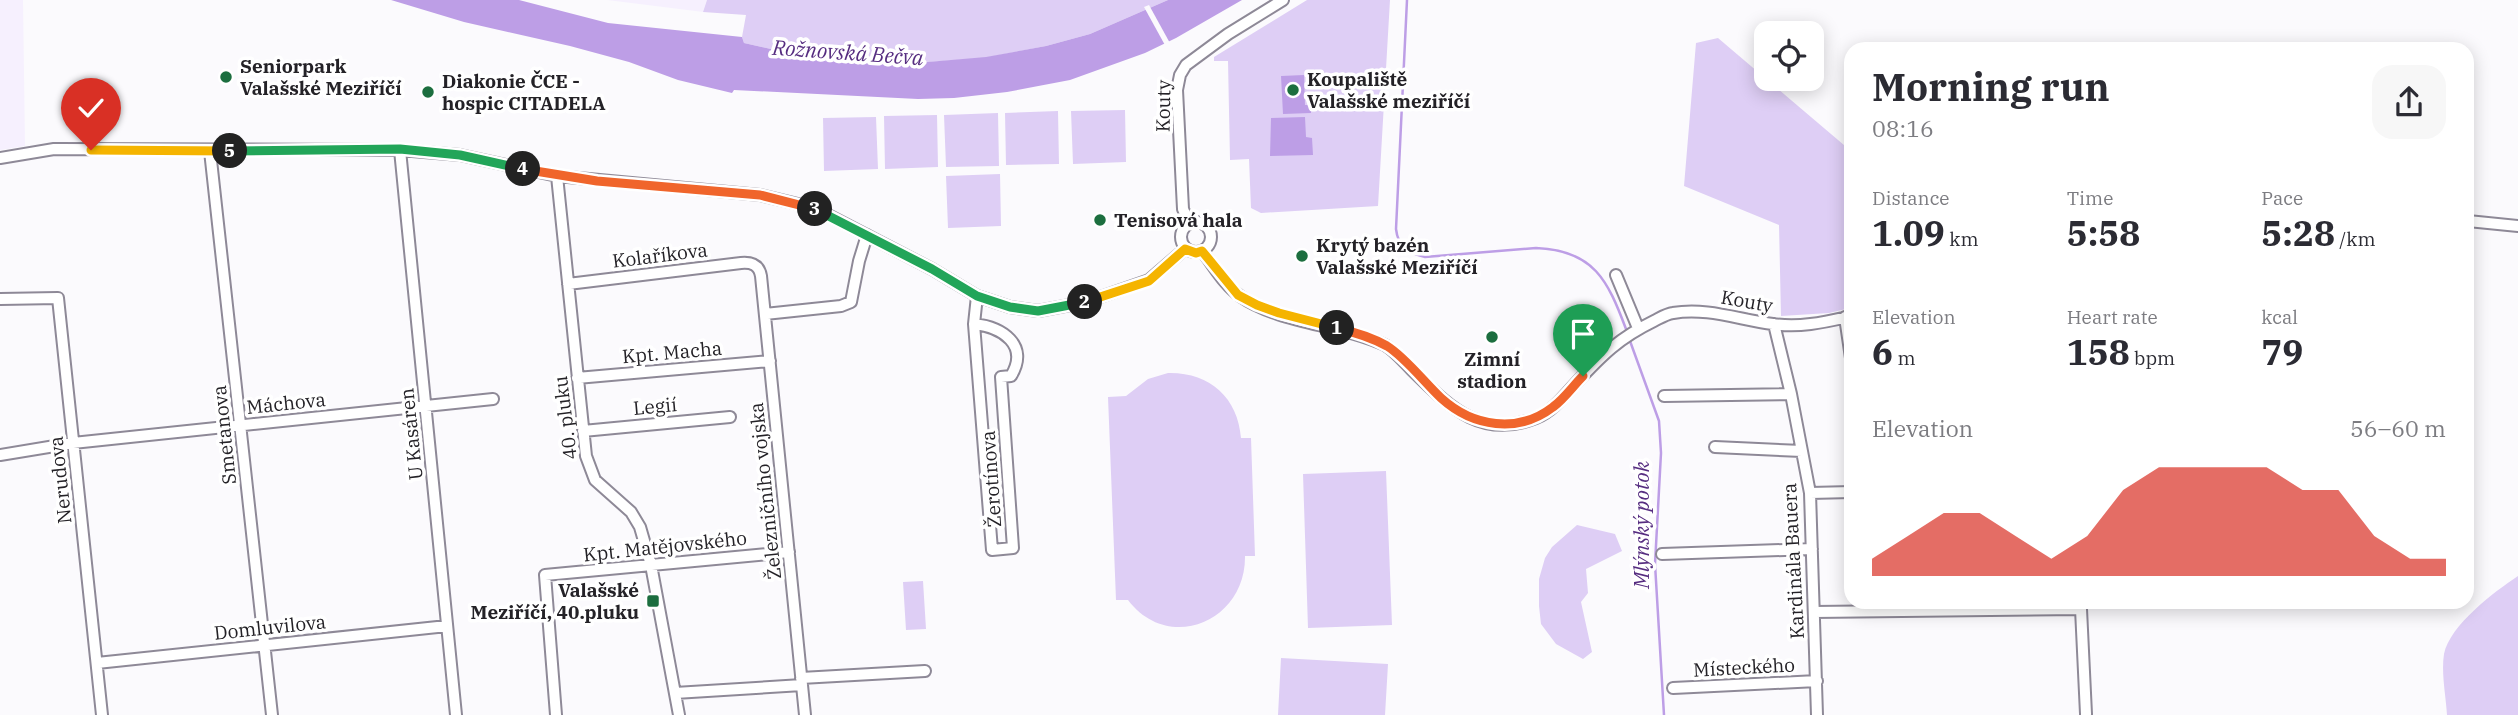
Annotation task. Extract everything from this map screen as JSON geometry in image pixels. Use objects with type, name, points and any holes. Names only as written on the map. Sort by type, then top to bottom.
[{"type":"street","name":"Kouty","points":[[1185,249],[1180,238],[1184,227],[1189,223],[1183,196],[1177,90],[1180,75],[1186,65],[1220,40],[1283,0]]},
{"type":"street","points":[[0,158],[54,149],[400,149],[460,155],[557,176],[771,197],[806,206],[867,235],[977,296],[1010,307],[1038,311],[1086,302],[1149,281],[1185,249],[1196,253],[1202,251],[1210,242],[1210,230],[1201,223],[1189,223]]},
{"type":"street","name":"U Kasáren","points":[[400,149],[456,715]]},
{"type":"street","name":"Smetanova","points":[[210,151],[272,715]]},
{"type":"street","name":"40. pluku","points":[[557,176],[586,456],[592,474],[601,487],[623,504],[636,520],[651,565],[679,715]]},
{"type":"street","points":[[2474,222],[2518,226]]},
{"type":"street","points":[[765,314],[841,306],[851,302],[861,251],[867,235]]},
{"type":"street","name":"Kouty","points":[[1202,251],[1238,295],[1279,313],[1358,333],[1389,347],[1460,413],[1480,422],[1501,425],[1522,423],[1556,406],[1607,349],[1638,328],[1670,313],[1713,313],[1774,324],[1818,324],[1844,317]]},
{"type":"street","name":"Kolaříkova","points":[[568,284],[741,263],[756,265]]},
{"type":"street","name":"Železničního vojska","points":[[756,265],[761,276],[805,715]]},
{"type":"street","points":[[1616,275],[1638,328]]},
{"type":"street","name":"Žerotínova","points":[[977,296],[974,324],[992,550],[1013,548],[1001,377]]},
{"type":"street","name":"Nerudova","points":[[0,299],[58,299],[102,715]]},
{"type":"street","points":[[974,324],[990,326],[1003,334],[1017,349],[1018,364],[1011,376],[979,373]]},
{"type":"street","name":"Kardinála Bauera","points":[[1774,324],[1810,493],[1817,715]]},
{"type":"street","name":"Kpt. Macha","points":[[578,378],[770,361]]},
{"type":"street","points":[[1664,396],[1791,394]]},
{"type":"street","name":"Máchova","points":[[0,455],[73,443],[494,399]]},
{"type":"street","name":"Legií","points":[[583,430],[730,417]]},
{"type":"street","points":[[1715,447],[1802,451]]},
{"type":"street","points":[[1810,493],[1844,492]]},
{"type":"street","points":[[1662,554],[1812,549]]},
{"type":"street","name":"Kpt. Matějovského","points":[[556,715],[545,575],[789,552]]},
{"type":"street","points":[[1814,612],[2081,609],[2085,714]]},
{"type":"street","name":"Domluvilova","points":[[97,663],[447,626]]},
{"type":"street","points":[[676,693],[925,671]]},
{"type":"street","name":"Místeckého","points":[[1673,688],[1817,681]]},
{"type":"shaded area","points":[[0,0],[23,0],[25,146],[0,150]]},
{"type":"shaded area","points":[[391,0],[519,0],[608,23],[742,37],[744,43],[824,61],[916,63],[986,57],[1046,46],[1090,34],[1168,0],[1242,0],[1145,53],[1070,80],[1007,92],[918,99],[734,90],[732,93],[678,80],[629,62],[464,22]]},
{"type":"shaded area","points":[[607,0],[707,0],[703,12]]},
{"type":"shaded area","points":[[707,0],[1168,0],[1090,34],[1046,46],[984,58],[916,63],[860,63],[824,61],[744,43],[742,37],[746,15],[703,12]]},
{"type":"shaded area","points":[[1307,0],[1390,0],[1378,206],[1261,213],[1251,208],[1249,159],[1230,160],[1228,61],[1214,61],[1214,57]]},
{"type":"shaded area","points":[[1718,38],[1754,69],[1754,91],[1780,91],[1844,145],[1844,309],[1781,316],[1779,225],[1684,186],[1696,43]]},
{"type":"shaded area","name":"Koupaliště Valašské meziříčí","points":[[1304,75],[1305,105],[1311,105],[1311,113],[1283,114],[1281,76]]},
{"type":"shaded area","points":[[1125,110],[1126,162],[1073,164],[1071,111]]},
{"type":"shaded area","points":[[1058,111],[1059,164],[1006,165],[1005,113]]},
{"type":"shaded area","points":[[998,113],[999,166],[946,167],[944,115]]},
{"type":"shaded area","points":[[937,115],[938,167],[885,169],[884,116]]},
{"type":"shaded area","points":[[876,117],[878,169],[824,171],[823,118]]},
{"type":"shaded area","points":[[1305,117],[1306,137],[1312,138],[1313,155],[1270,156],[1271,118]]},
{"type":"shaded area","points":[[1000,174],[1001,226],[948,228],[946,176]]},
{"type":"shaded area","points":[[1168,373],[1196,377],[1219,390],[1234,410],[1241,438],[1251,438],[1255,556],[1245,556],[1242,579],[1233,598],[1219,613],[1202,623],[1183,627],[1164,625],[1145,616],[1128,600],[1116,600],[1108,397],[1126,396],[1148,379]]},
{"type":"shaded area","points":[[1386,471],[1392,625],[1308,628],[1303,474]]},
{"type":"shaded area","points":[[1577,525],[1615,534],[1622,551],[1586,569],[1588,593],[1581,602],[1592,652],[1583,659],[1556,644],[1541,624],[1539,606],[1539,579],[1545,558],[1552,547]]},
{"type":"shaded area","points":[[2518,576],[2518,715],[2447,715],[2443,669],[2448,643],[2474,610]]},
{"type":"shaded area","points":[[923,581],[926,629],[906,630],[903,582]]},
{"type":"shaded area","points":[[1281,658],[1388,664],[1385,715],[1278,715]]},
{"type":"pier","points":[[1149,5],[1171,45],[1166,47],[1144,7]]},
{"type":"waterway","name":"Mlýnský potok","points":[[1407,0],[1396,229],[1402,245],[1425,257],[1536,248],[1572,255],[1596,271],[1605,283],[1626,329]]},
{"type":"waterway","name":"Mlýnský potok","points":[[1630,341],[1659,421],[1661,453],[1655,564],[1664,715]]},
{"type":"place","name":"Seniorpark Valašské Meziříčí","points":[[226,77]]},
{"type":"place","name":"Koupaliště Valašské meziříčí","points":[[1293,90]]},
{"type":"place","name":"Diakonie ČCE - hospic CITADELA","points":[[428,92]]},
{"type":"place","name":"Tenisová hala","points":[[1100,220]]},
{"type":"place","name":"Krytý bazén Valašské Meziříčí","points":[[1302,256]]},
{"type":"place","name":"Zimní stadion","points":[[1492,337]]},
{"type":"place","name":"Valašské Meziříčí, 40.pluku","points":[[653,601]]},
{"type":"route","points":[[91,150],[400,149],[460,155],[557,176],[760,195],[806,206],[830,216],[932,269],[977,296],[1010,307],[1038,311],[1086,302],[1149,281],[1185,249],[1196,253],[1202,251],[1238,295],[1279,313],[1358,333],[1389,347],[1443,400],[1460,413],[1480,422],[1501,425],[1522,423],[1539,416],[1556,406],[1583,376]]},
{"type":"water label","name":"Rožnovská Bečva","points":[[848,53]]}]
